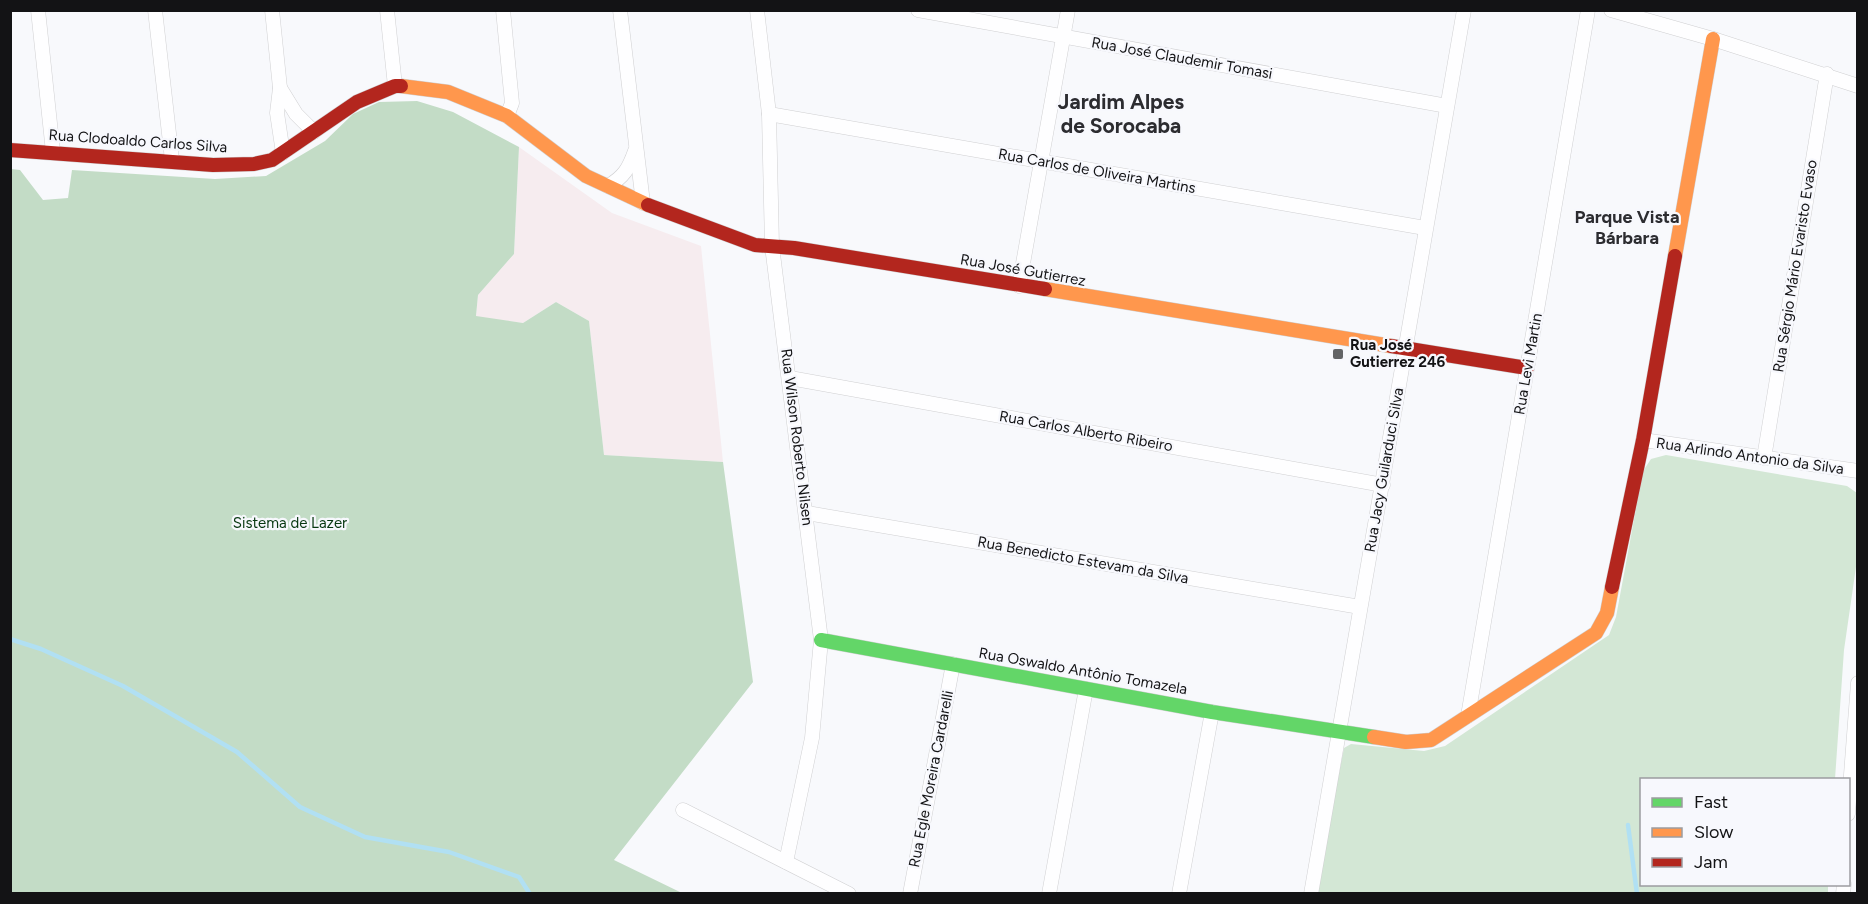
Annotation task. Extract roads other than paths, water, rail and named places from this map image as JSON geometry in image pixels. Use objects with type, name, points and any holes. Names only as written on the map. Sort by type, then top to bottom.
[{"type":"street","points":[[38,10],[53,152]]},
{"type":"street","points":[[155,10],[172,160]]},
{"type":"street","points":[[272,10],[280,88],[277,113],[283,153]]},
{"type":"street","points":[[387,10],[395,86]]},
{"type":"street","points":[[503,10],[512,103],[507,116]]},
{"type":"street","points":[[620,10],[643,203]]},
{"type":"street","name":"Rua Wilson Roberto Nilsen","points":[[757,10],[769,114],[772,246],[821,640],[812,738],[786,862]]},
{"type":"street","name":"Rua José Claudemir Tomasi","points":[[918,10],[1447,106]]},
{"type":"street","points":[[1019,286],[1068,10]]},
{"type":"street","name":"Rua Jacy Guilarduci Silva","points":[[1311,894],[1464,10]]},
{"type":"street","name":"Rua Levi Martin","points":[[1468,717],[1588,10]]},
{"type":"street","points":[[1611,10],[1827,74],[1857,86]]},
{"type":"street","name":"Rua Oswaldo Antônio Tomazela","points":[[821,640],[1212,712],[1406,742],[1431,740],[1596,633],[1607,614],[1643,440],[1713,39]]},
{"type":"street","name":"Rua Sérgio Mário Evaristo Evaso","points":[[1764,458],[1827,74]]},
{"type":"street","name":"Rua Clodoaldo Carlos Silva","points":[[10,150],[172,160],[213,165],[254,164],[272,160],[357,102],[395,86],[448,92],[507,116],[586,176],[643,203]]},
{"type":"street","points":[[280,88],[296,114],[314,132]]},
{"type":"street","name":"Rua Carlos de Oliveira Martins","points":[[769,114],[1425,228]]},
{"type":"street","points":[[608,186],[621,179],[630,167],[636,146]]},
{"type":"street","name":"Rua José Gutierrez","points":[[643,203],[755,245],[1527,368]]},
{"type":"street","name":"Rua Carlos Alberto Ribeiro","points":[[790,378],[1383,484]]},
{"type":"street","name":"Rua Arlindo Antonio da Silva","points":[[1643,440],[1857,471]]},
{"type":"street","name":"Rua Benedicto Estevam da Silva","points":[[807,513],[1360,607]]},
{"type":"street","name":"Rua Egle Moreira Cardarelli","points":[[910,894],[953,664]]},
{"type":"street","points":[[1850,785],[1857,683]]},
{"type":"street","points":[[1049,894],[1086,689]]},
{"type":"street","points":[[1179,894],[1212,712]]},
{"type":"street","points":[[683,810],[849,894]]},
{"type":"waterway","points":[[10,639],[41,649],[123,686],[237,752],[300,807],[365,837],[449,852],[519,877],[530,894]]},
{"type":"waterway","points":[[1628,825],[1637,894]]},
{"type":"place","name":"Rua José Gutierrez 246","points":[[1338,354]]},
{"type":"district","name":"Jardim Alpes de Sorocaba","points":[[1121,113]]},
{"type":"district","name":"Parque Vista Bárbara","points":[[1627,227]]},
{"type":"park label","name":"Sistema de Lazer","points":[[290,523]]}]
